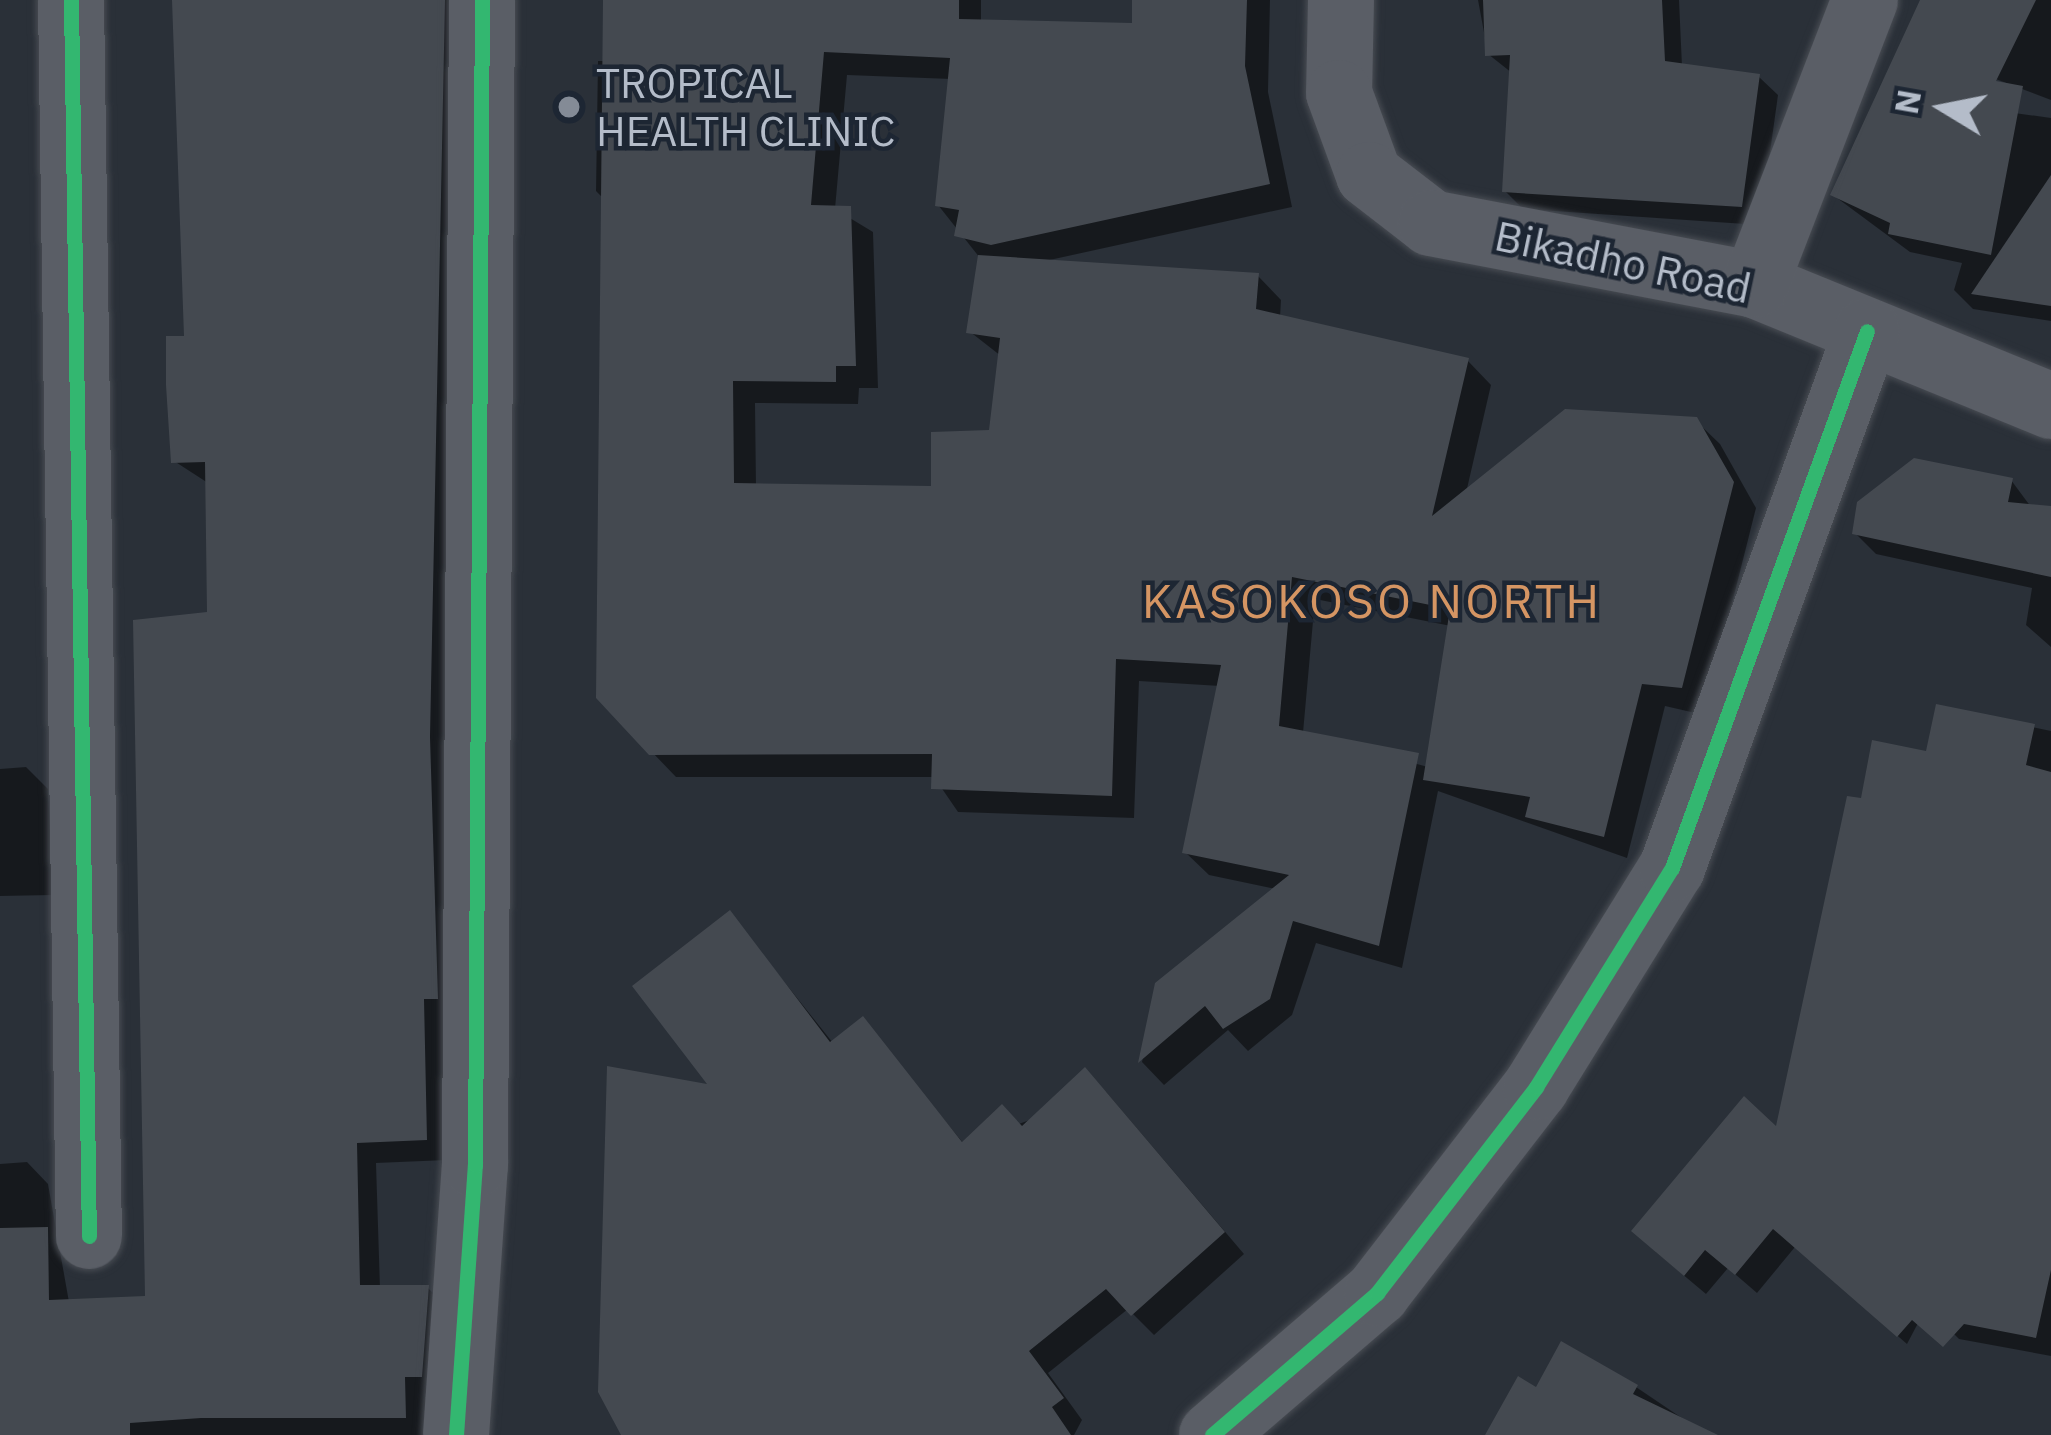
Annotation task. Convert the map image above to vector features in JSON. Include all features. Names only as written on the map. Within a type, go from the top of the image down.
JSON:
[{"type":"street","points":[[71,0],[89,1236]]},
{"type":"street","points":[[456,1435],[475,1165],[482,0]]},
{"type":"street","name":"Bikadho Road","points":[[1341,0],[1339,93],[1369,175],[1431,223],[1755,285],[2051,406]]},
{"type":"street","points":[[1755,285],[1864,0]]},
{"type":"street","points":[[1212,1435],[1377,1293],[1536,1087],[1672,868],[1868,331]]},
{"type":"building","points":[[172,0],[445,0],[430,737],[438,999],[424,999],[427,1140],[357,1143],[360,1285],[429,1285],[422,1377],[405,1377],[406,1418],[201,1418],[130,1423],[130,1435],[0,1435],[0,1228],[48,1227],[49,1300],[145,1296],[133,620],[207,612],[205,462],[171,463],[166,385],[166,336],[184,336]]},
{"type":"building","points":[[603,0],[959,0],[959,19],[1132,23],[1132,0],[1247,0],[1245,66],[1270,184],[991,245],[954,236],[959,210],[935,206],[950,58],[824,52],[811,205],[851,206],[856,366],[836,366],[836,382],[733,381],[734,483],[931,486],[931,432],[989,430],[1000,338],[966,333],[978,255],[1259,273],[1256,309],[1469,358],[1432,516],[1565,409],[1697,417],[1734,482],[1682,688],[1642,684],[1604,837],[1525,817],[1530,797],[1423,780],[1450,609],[1292,577],[1279,726],[1419,753],[1379,946],[1293,921],[1270,999],[1223,1029],[1205,1006],[1138,1063],[1155,983],[1289,875],[1182,853],[1221,665],[1116,659],[1112,796],[931,789],[932,754],[649,755],[596,698]]},
{"type":"building","points":[[1483,0],[1662,0],[1665,61],[1760,74],[1742,207],[1502,192],[1510,55],[1485,56]]},
{"type":"building","points":[[1920,0],[2036,0],[1996,81],[2023,86],[1991,255],[1888,234],[1890,223],[1830,195]]},
{"type":"building","points":[[2051,175],[2051,306],[1971,294]]},
{"type":"building","points":[[1914,458],[2013,478],[2008,502],[2051,506],[2051,577],[1852,534],[1857,502]]},
{"type":"building","points":[[1936,704],[2035,724],[2026,765],[2051,772],[2051,1270],[2036,1338],[1964,1324],[1943,1347],[1912,1320],[1897,1337],[1773,1229],[1735,1275],[1705,1250],[1684,1276],[1631,1231],[1744,1096],[1776,1126],[1847,796],[1861,798],[1872,740],[1926,751]]},
{"type":"building","points":[[730,910],[830,1042],[863,1016],[962,1142],[1002,1104],[1022,1126],[1085,1067],[1225,1232],[1131,1316],[1106,1289],[1029,1351],[1064,1398],[1052,1407],[1071,1435],[621,1435],[598,1392],[607,1066],[707,1084],[632,986]]},
{"type":"building","points":[[1561,1341],[1638,1385],[1633,1394],[1718,1435],[1485,1435],[1518,1376],[1536,1387]]},
{"type":"cycle path","points":[[71,0],[89,1236]]},
{"type":"cycle path","points":[[456,1435],[475,1165],[482,0]]},
{"type":"cycle path","points":[[1212,1435],[1377,1293],[1536,1087],[1672,868],[1867,331]]},
{"type":"place","name":"TROPICAL HEALTH CLINIC","points":[[569,107]]},
{"type":"district","name":"KASOKOSO NORTH","points":[[1372,601]]}]
